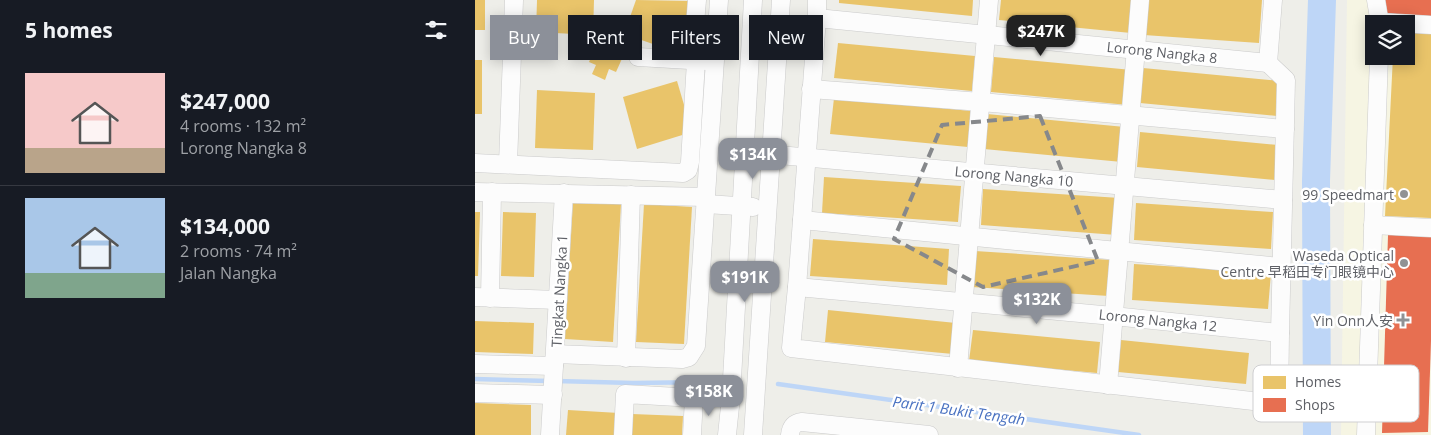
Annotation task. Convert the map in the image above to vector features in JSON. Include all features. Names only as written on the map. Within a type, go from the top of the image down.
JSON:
[{"type":"street","points":[[508,164],[514,0]]},
{"type":"street","points":[[475,163],[683,173],[688,170],[690,162],[697,0]]},
{"type":"street","points":[[475,393],[626,358],[682,359],[689,357],[693,353],[697,339],[719,0]]},
{"type":"street","points":[[727,435],[731,397],[753,0]]},
{"type":"street","points":[[753,435],[781,0]]},
{"type":"street","points":[[817,0],[817,15]]},
{"type":"street","points":[[958,368],[989,0]]},
{"type":"street","points":[[1108,385],[1140,0]]},
{"type":"street","points":[[1273,0],[1268,63],[1286,80],[1279,365]]},
{"type":"street","points":[[1376,0],[1379,15]]},
{"type":"street","name":"Lorong Nangka 8","points":[[823,19],[1268,63]]},
{"type":"street","points":[[1415,24],[1431,25]]},
{"type":"street","points":[[642,57],[715,62]]},
{"type":"street","points":[[813,60],[791,348],[1253,401]]},
{"type":"street","points":[[1368,365],[1379,65]]},
{"type":"street","points":[[811,89],[1285,129]]},
{"type":"street","name":"Lorong Nangka 10","points":[[745,152],[1283,200]]},
{"type":"street","points":[[558,300],[482,298],[484,192],[631,195],[767,208]]},
{"type":"street","name":"Tingkat Nangka 1","points":[[550,435],[564,194]]},
{"type":"street","points":[[626,358],[631,195]]},
{"type":"street","points":[[802,220],[1281,267]]},
{"type":"street","points":[[1373,225],[1431,228]]},
{"type":"street","name":"Lorong Nangka 12","points":[[797,287],[1279,333]]},
{"type":"street","points":[[475,364],[554,375]]},
{"type":"street","points":[[623,435],[625,394],[694,398],[692,435]]},
{"type":"street","points":[[790,435],[795,423],[802,422],[929,435]]},
{"type":"street","points":[[1366,422],[1366,435]]},
{"type":"highlighted area","points":[[1040,116],[1098,261],[983,287],[894,239],[942,125]]},
{"type":"shaded area","points":[[1347,0],[1431,0],[1431,435],[1341,435],[1341,422],[1419,422],[1419,365],[1342,365]]},
{"type":"building: Homes","points":[[475,0],[485,0],[485,30],[475,30]]},
{"type":"building: Homes","points":[[537,0],[594,0],[594,15],[568,15],[568,34],[558,33],[558,15],[537,15]]},
{"type":"building: Homes","points":[[636,0],[693,1],[688,15],[652,15],[652,44],[642,40],[642,15],[631,15]]},
{"type":"building: Homes","points":[[839,0],[973,0],[972,16],[839,3]]},
{"type":"building: Homes","points":[[1001,0],[1135,0],[1131,33],[999,20]]},
{"type":"building: Homes","points":[[1147,0],[1262,0],[1259,43],[1144,35]]},
{"type":"building: Homes","points":[[1415,31],[1431,32],[1431,218],[1385,216],[1393,65],[1415,65]]},
{"type":"building: Homes","points":[[838,43],[975,56],[972,91],[834,78]]},
{"type":"building: Homes","points":[[994,57],[1132,70],[1128,105],[991,92]]},
{"type":"building: Homes","points":[[475,60],[482,60],[482,114],[475,114]]},
{"type":"building: Homes","points":[[590,60],[621,60],[616,72],[609,69],[605,80],[592,74],[596,65],[589,62]]},
{"type":"building: Homes","points":[[1143,68],[1281,81],[1277,116],[1140,103]]},
{"type":"building: Homes","points":[[677,81],[692,132],[637,149],[623,97]]},
{"type":"building: Homes","points":[[537,90],[595,93],[593,150],[535,148]]},
{"type":"building: Homes","points":[[834,98],[971,111],[968,147],[830,134]]},
{"type":"building: Homes","points":[[987,114],[1125,127],[1122,162],[984,149]]},
{"type":"building: Homes","points":[[1140,132],[1278,145],[1275,180],[1137,167]]},
{"type":"building: Homes","points":[[824,177],[961,186],[958,222],[822,213]]},
{"type":"building: Homes","points":[[983,189],[1120,198],[1117,235],[981,225]]},
{"type":"building: Homes","points":[[573,201],[621,204],[613,342],[565,339]]},
{"type":"building: Homes","points":[[1136,203],[1273,212],[1271,249],[1134,240]]},
{"type":"building: Homes","points":[[644,204],[692,207],[684,344],[636,342]]},
{"type":"building: Homes","points":[[475,212],[480,212],[478,276],[475,276]]},
{"type":"building: Homes","points":[[503,212],[536,213],[534,277],[501,276]]},
{"type":"building: Homes","points":[[813,239],[949,249],[947,285],[810,276]]},
{"type":"building: Homes","points":[[975,251],[1111,260],[1109,296],[972,287]]},
{"type":"building: Homes","points":[[1134,264],[1271,273],[1268,309],[1132,300]]},
{"type":"building: Homes","points":[[828,310],[956,323],[953,354],[825,342]]},
{"type":"building: Homes","points":[[475,321],[534,323],[533,354],[475,352]]},
{"type":"building: Homes","points":[[973,330],[1100,342],[1097,373],[969,361]]},
{"type":"building: Homes","points":[[1121,340],[1249,353],[1246,384],[1118,372]]},
{"type":"building: Homes","points":[[475,403],[531,405],[531,435],[475,435]]},
{"type":"building: Homes","points":[[568,410],[619,413],[618,435],[566,435]]},
{"type":"building: Homes","points":[[632,414],[683,416],[682,435],[630,435]]},
{"type":"building: Shops","points":[[1385,0],[1431,0],[1431,18],[1415,17],[1415,15],[1384,15]]},
{"type":"building: Shops","points":[[1388,235],[1431,235],[1431,341],[1428,432],[1382,433],[1382,422],[1419,422],[1419,365],[1384,365]]},
{"type":"waterway","points":[[1317,365],[1316,181],[1322,0]]},
{"type":"waterway","name":"Parit 1 Bukit Tengah","points":[[475,379],[549,381]]},
{"type":"waterway","name":"Parit 1 Bukit Tengah","points":[[556,381],[709,382]]},
{"type":"waterway","name":"Parit 1 Bukit Tengah","points":[[778,384],[1139,435]]},
{"type":"waterway","points":[[1317,422],[1317,435]]},
{"type":"place","name":"99 Speedmart","points":[[1404,194]]},
{"type":"place","name":"Waseda Optical Centre 早稻田专门眼镜中心","points":[[1404,263]]},
{"type":"place","name":"Yin Onn人安","points":[[1403,320]]}]
